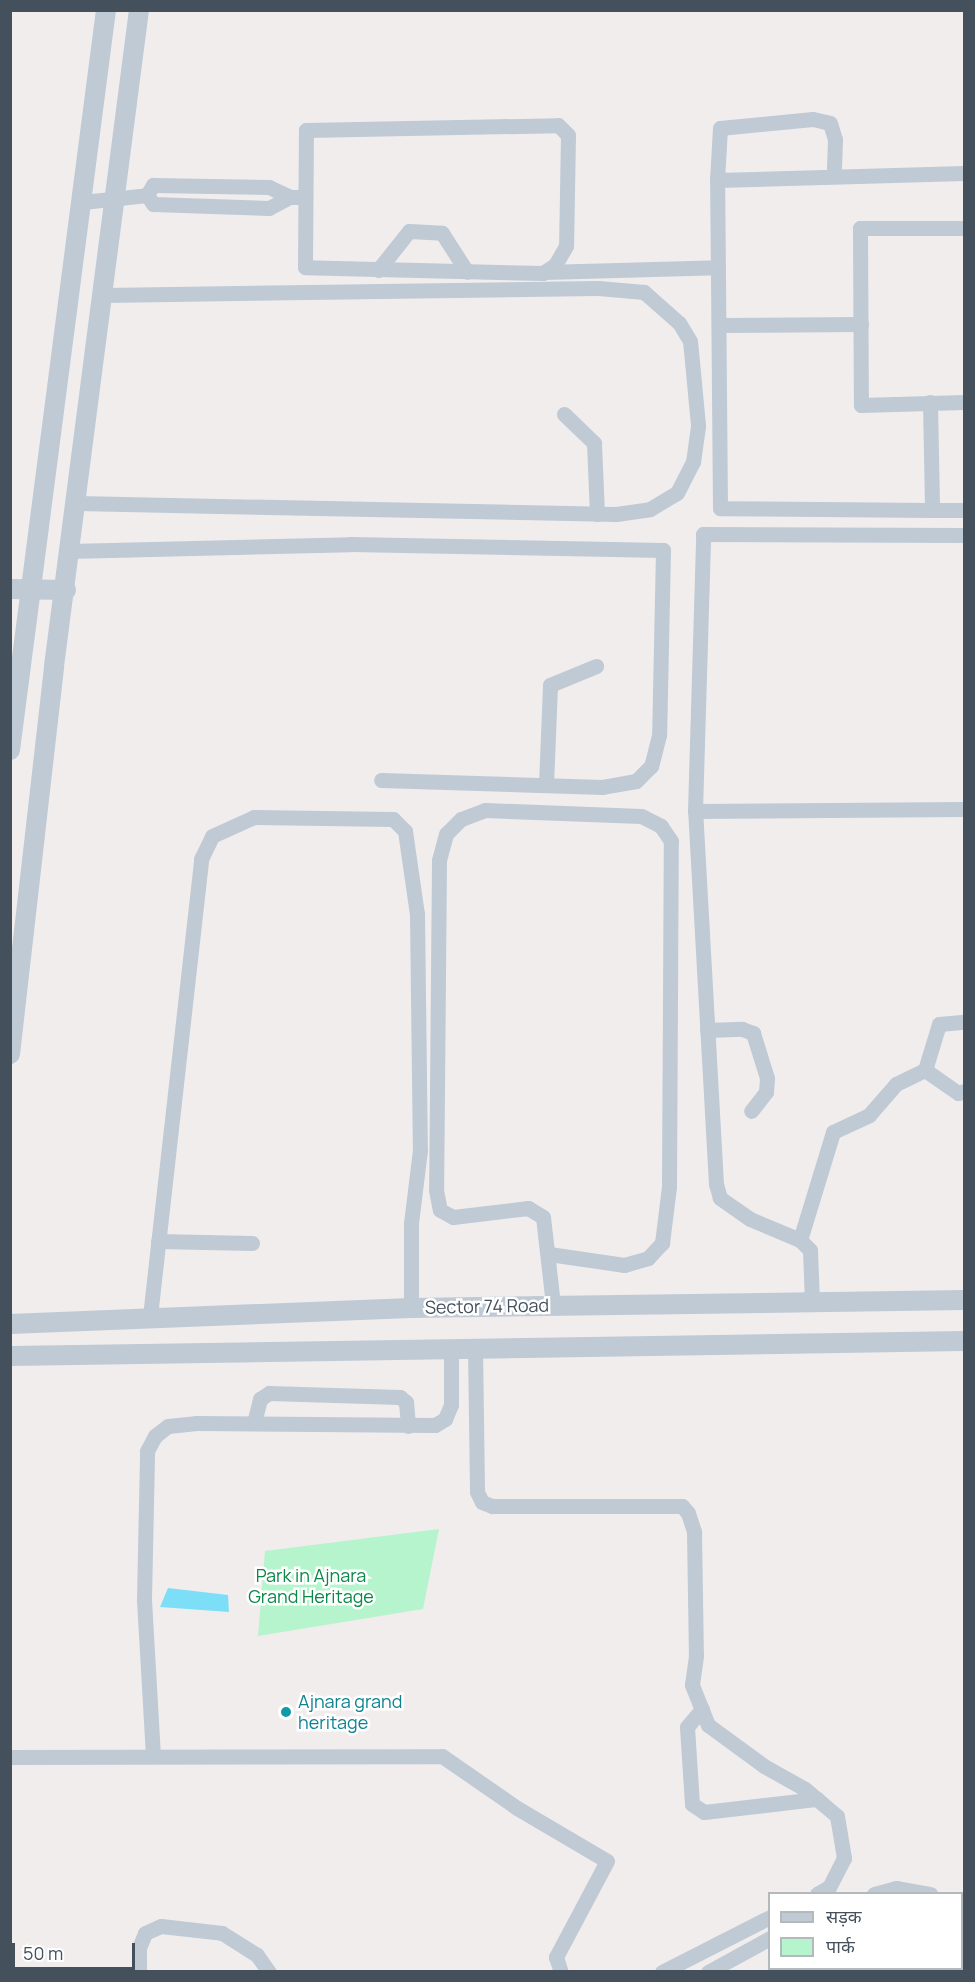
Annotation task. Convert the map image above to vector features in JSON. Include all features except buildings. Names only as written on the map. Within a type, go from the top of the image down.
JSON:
[{"type":"street","points":[[10,750],[83,202],[105,10]]},
{"type":"street","points":[[10,1054],[69,551],[139,10]]},
{"type":"street","points":[[834,175],[835,139],[830,123],[813,119],[720,128],[717,180],[720,508],[964,510]]},
{"type":"street","points":[[543,273],[555,265],[566,246],[568,135],[558,125],[306,130],[297,197],[305,267],[543,273],[718,267]]},
{"type":"street","points":[[717,180],[964,173]]},
{"type":"street","points":[[83,202],[147,195],[153,204],[269,208],[297,197]]},
{"type":"street","points":[[964,228],[860,228],[861,405],[964,402]]},
{"type":"street","points":[[378,270],[409,231],[442,233],[467,272]]},
{"type":"street","points":[[76,503],[597,514],[650,509],[677,493],[693,462],[698,425],[690,341],[679,323],[644,292],[598,288],[103,295]]},
{"type":"street","points":[[719,325],[861,324]]},
{"type":"street","points":[[930,402],[932,510]]},
{"type":"street","points":[[564,414],[594,444],[597,514]]},
{"type":"street","points":[[812,1302],[813,1260],[810,1250],[800,1240],[750,1219],[720,1198],[716,1184],[695,811],[703,534],[964,535]]},
{"type":"street","points":[[69,551],[350,544],[663,550],[659,735],[651,766],[636,781],[603,787],[381,780]]},
{"type":"street","points":[[10,589],[66,590]]},
{"type":"street","points":[[546,785],[550,685],[596,666]]},
{"type":"street","points":[[695,811],[964,809]]},
{"type":"street","points":[[549,1254],[624,1265],[648,1258],[662,1243],[669,1187],[671,841],[661,826],[641,816],[485,810],[461,819],[446,834],[439,861],[436,1190],[440,1210],[453,1217],[528,1208],[543,1217],[553,1305]]},
{"type":"street","points":[[150,1316],[201,859],[212,836],[254,816],[393,819],[405,831],[417,914],[420,1150],[410,1234],[411,1308]]},
{"type":"street","points":[[800,1240],[833,1132],[869,1115],[896,1084],[925,1070],[939,1024],[964,1022]]},
{"type":"street","points":[[707,1030],[742,1029],[753,1033],[767,1078],[766,1092],[751,1111]]},
{"type":"street","points":[[925,1070],[958,1093],[964,1091]]},
{"type":"street","points":[[158,1241],[252,1243]]},
{"type":"street","name":"Sector 74 Road","points":[[10,1324],[150,1316],[411,1308],[964,1300]]},
{"type":"street","points":[[10,1356],[475,1346],[964,1341]]},
{"type":"street","points":[[475,1346],[477,1492],[485,1504],[682,1506],[688,1513],[694,1532],[696,1656],[692,1685],[708,1725],[837,1816],[844,1858],[829,1887],[819,1892]]},
{"type":"street","points":[[153,1756],[144,1599],[147,1451],[155,1436],[168,1426],[254,1423],[435,1425],[445,1419],[451,1405],[451,1347]]},
{"type":"street","points":[[254,1423],[260,1399],[269,1393],[400,1397],[406,1402],[408,1426]]},
{"type":"street","points":[[451,1405],[476,1405]]},
{"type":"street","points":[[702,1709],[687,1727],[692,1804],[704,1812],[816,1799]]},
{"type":"street","points":[[10,1756],[442,1756],[517,1808],[607,1861],[556,1957],[561,1971]]},
{"type":"street","points":[[878,1892],[896,1888],[923,1892]]},
{"type":"street","points":[[662,1971],[768,1918]]},
{"type":"street","points":[[139,1971],[139,1948],[145,1934],[161,1926],[222,1933],[258,1955],[269,1971]]},
{"type":"street","points":[[708,1971],[768,1939]]},
{"type":"green space","name":"Park in Ajnara Grand Heritage","points":[[439,1529],[423,1609],[258,1636],[265,1551]]},
{"type":"water","points":[[168,1588],[228,1595],[229,1612],[160,1607]]},
{"type":"place","name":"Ajnara grand heritage","points":[[286,1712]]}]
